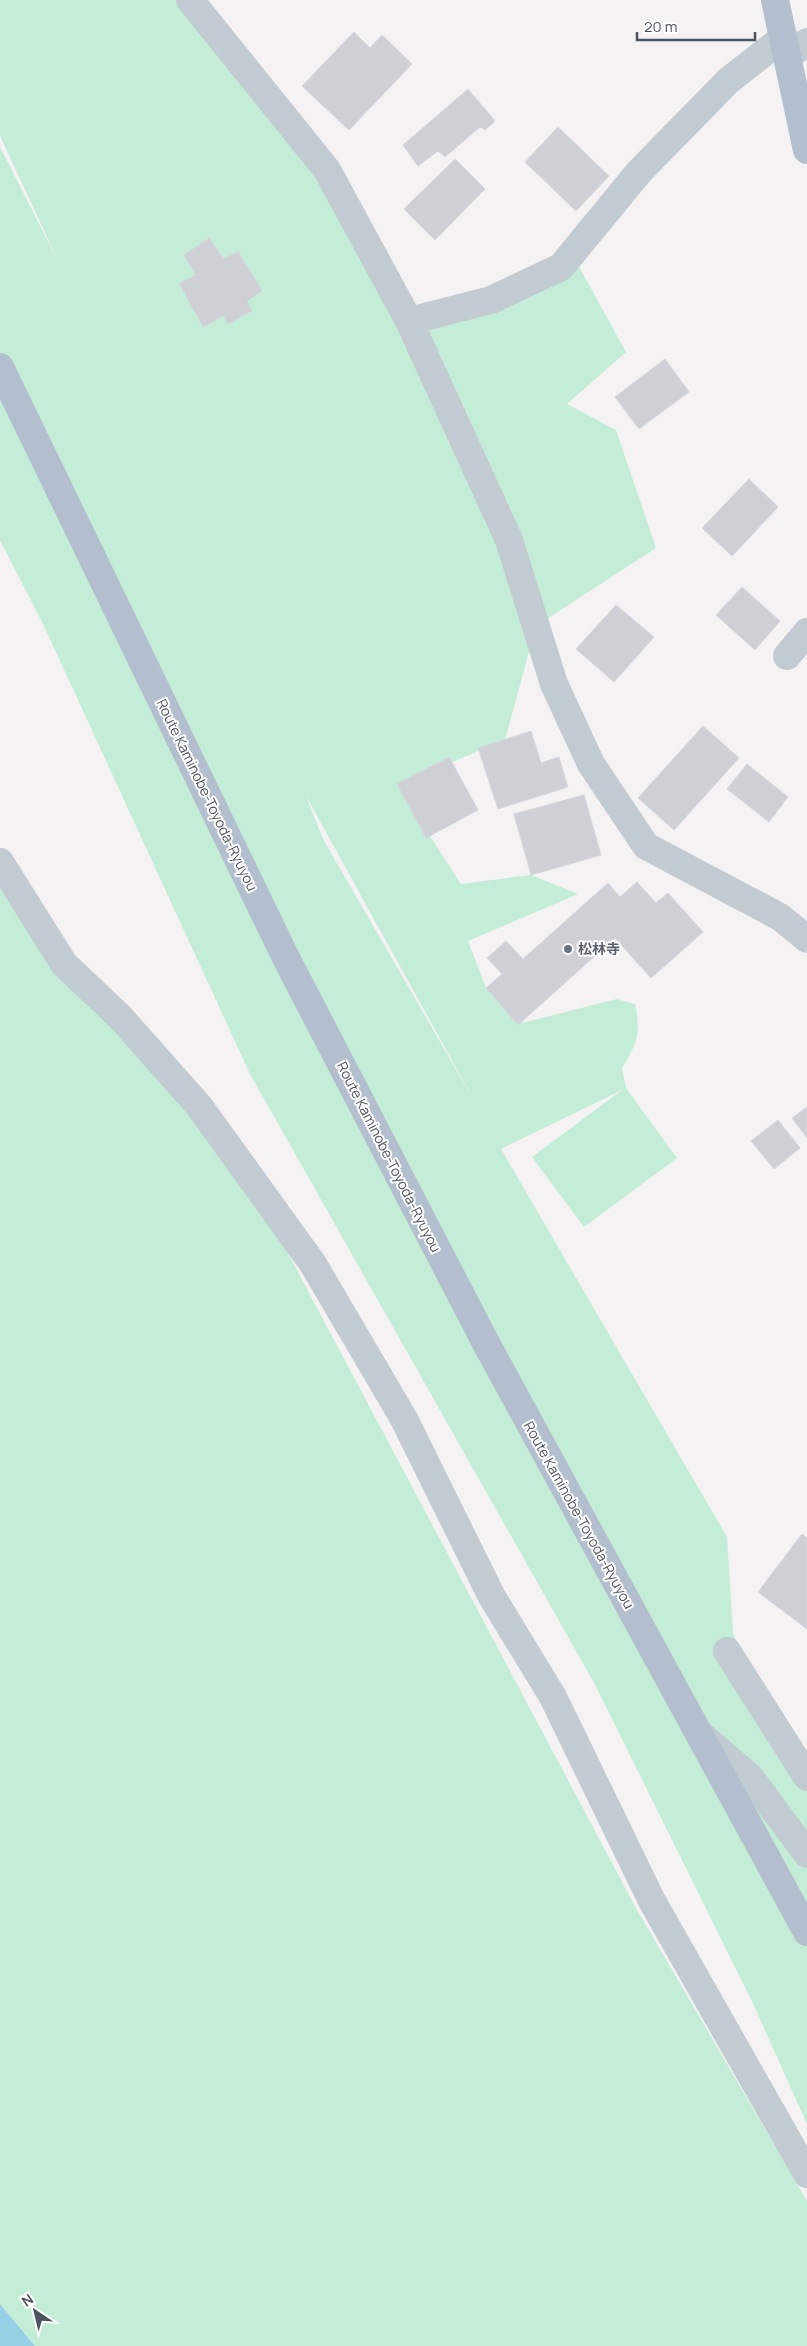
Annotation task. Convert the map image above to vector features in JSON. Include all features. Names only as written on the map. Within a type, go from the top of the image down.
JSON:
[{"type":"main road","points":[[775,0],[793,45],[807,150]]},
{"type":"main road","name":"Route Kaminobe-Toyoda-Ryuyou","points":[[0,367],[286,958],[487,1345],[807,1932]]},
{"type":"street","points":[[190,0],[327,170],[409,321],[509,540],[554,684],[591,764],[646,846],[780,917],[807,939]]},
{"type":"street","points":[[409,321],[491,300],[561,267],[646,165],[728,81],[793,45]]},
{"type":"street","points":[[787,656],[807,632]]},
{"type":"street","points":[[0,862],[64,964],[120,1017],[199,1106],[313,1264],[404,1419],[492,1597],[553,1697],[652,1901],[807,2174]]},
{"type":"street","points":[[727,1651],[807,1777]]},
{"type":"street","points":[[697,1731],[750,1777],[807,1854]]},
{"type":"green space","points":[[0,0],[193,0],[341,197],[454,417],[425,317],[572,254],[626,352],[567,404],[616,430],[656,548],[536,626],[505,740],[397,785],[461,884],[531,875],[578,894],[468,941],[486,988],[518,1024],[617,999],[635,1004],[638,1023],[637,1038],[622,1068],[626,1088],[677,1158],[584,1227],[532,1157],[622,1090],[501,1149],[727,1537],[733,1634],[807,1781],[807,2124],[751,1999],[593,1681],[250,1074],[44,626],[0,540],[0,147],[60,265],[0,136]],"holes":[[[306,796],[476,1104],[323,839]]]},
{"type":"green space","points":[[0,848],[29,908],[240,1163],[637,1910],[807,2201],[807,2346],[35,2346],[0,2304]]},
{"type":"water","points":[[0,2304],[35,2346],[0,2346]]},
{"type":"building","points":[[354,32],[370,48],[382,35],[412,64],[349,130],[302,86]]},
{"type":"building","points":[[468,89],[495,121],[485,130],[480,127],[445,157],[438,151],[418,166],[403,145]]},
{"type":"building","points":[[558,127],[609,176],[576,211],[525,162]]},
{"type":"building","points":[[455,159],[485,189],[435,240],[404,209]]},
{"type":"building","points":[[209,238],[224,259],[238,251],[262,291],[247,301],[252,311],[228,324],[223,316],[203,327],[179,283],[196,275],[184,255]]},
{"type":"building","points":[[665,359],[689,392],[639,429],[615,397]]},
{"type":"building","points":[[749,479],[778,507],[732,556],[702,528]]},
{"type":"building","points":[[742,587],[780,621],[755,650],[716,615]]},
{"type":"building","points":[[616,605],[654,637],[614,682],[576,649]]},
{"type":"building","points":[[703,726],[739,758],[674,830],[638,798]]},
{"type":"building","points":[[531,731],[541,763],[559,757],[568,787],[498,809],[478,748]]},
{"type":"building","points":[[449,757],[478,810],[426,838],[397,784]]},
{"type":"building","points":[[747,764],[788,797],[769,822],[727,789]]},
{"type":"building","points":[[584,795],[601,855],[531,875],[514,814]]},
{"type":"building","name":"松林寺","points":[[637,882],[656,903],[668,893],[703,932],[651,978],[615,938],[518,1025],[486,988],[502,974],[487,958],[506,941],[523,959],[608,883],[620,897]]},
{"type":"building","points":[[807,1107],[807,1138],[792,1118]]},
{"type":"building","points":[[778,1120],[800,1148],[774,1169],[751,1141]]},
{"type":"building","points":[[802,1534],[807,1538],[807,1629],[758,1592]]},
{"type":"place","name":"松林寺","points":[[568,949]]}]
